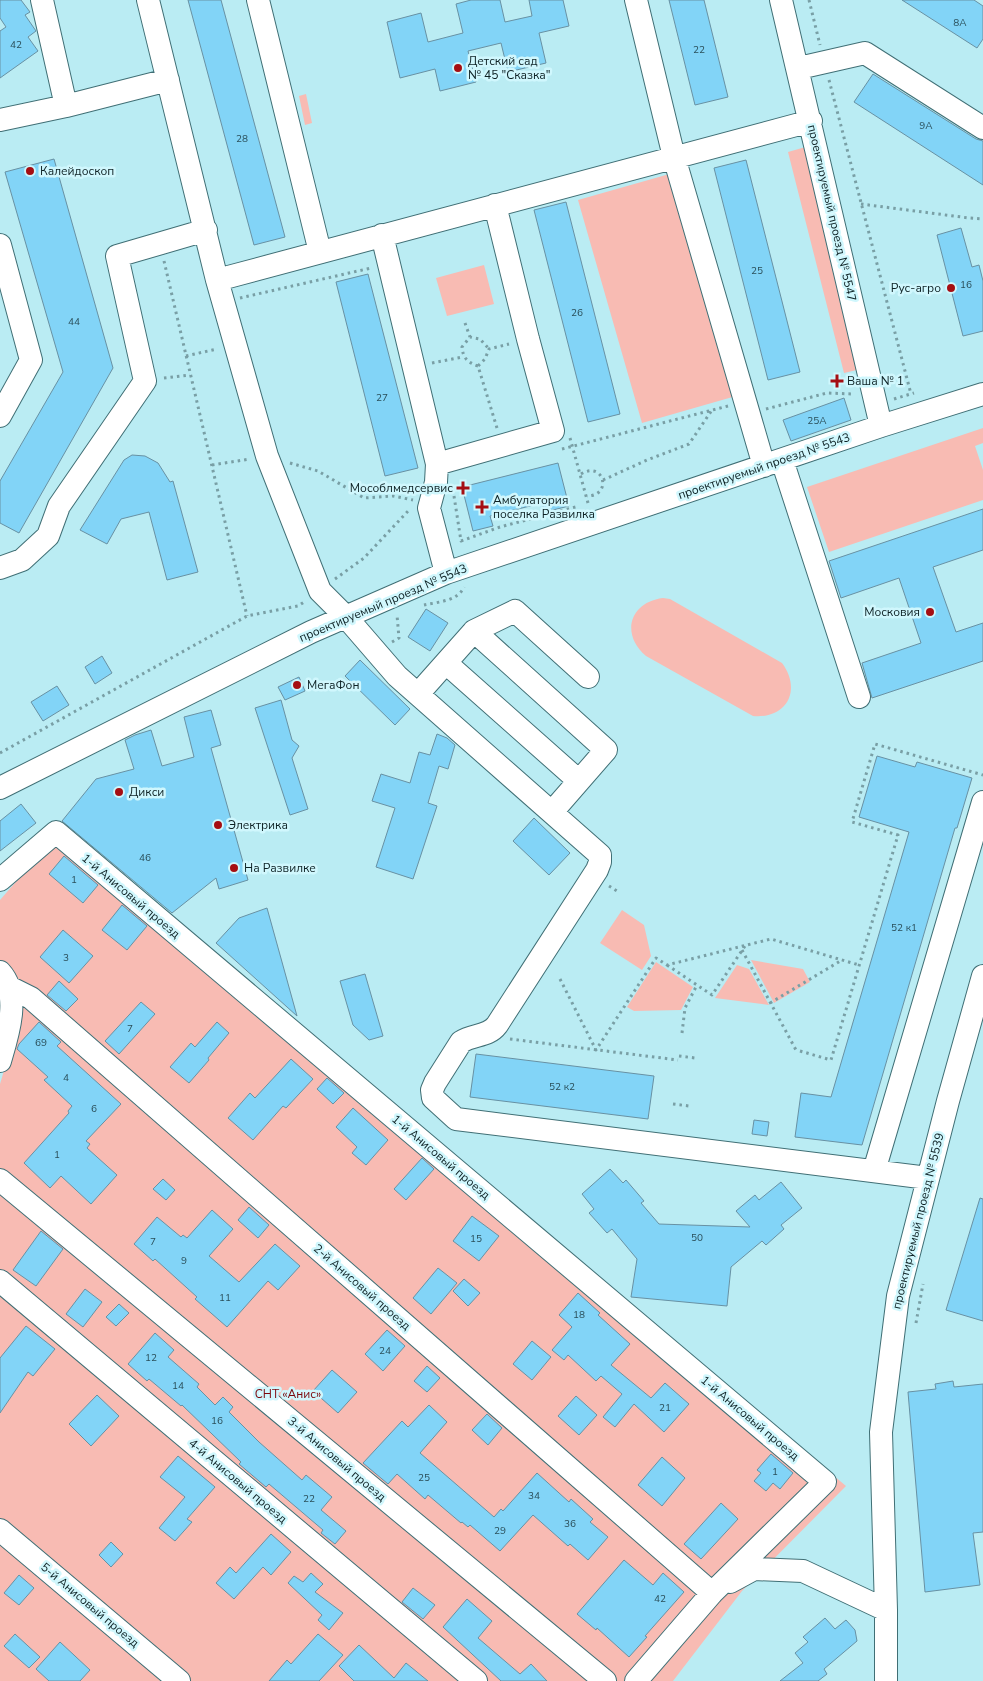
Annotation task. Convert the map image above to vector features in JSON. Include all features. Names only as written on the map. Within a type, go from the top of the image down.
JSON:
[{"type":"street","points":[[42,0],[66,106]]},
{"type":"street","points":[[148,0],[217,280],[266,456],[320,590],[397,676],[600,855],[600,862],[497,1024],[490,1031],[461,1042],[432,1090],[433,1098],[437,1104],[456,1119],[928,1178]]},
{"type":"street","points":[[258,0],[320,252]]},
{"type":"street","points":[[636,0],[674,157],[747,407],[773,463],[859,697]]},
{"type":"street","name":"проектируемый проезд № 5547","points":[[782,0],[881,426]]},
{"type":"street","points":[[799,68],[864,53],[983,128]]},
{"type":"street","points":[[0,120],[66,106],[168,80]]},
{"type":"street","points":[[217,280],[811,121]]},
{"type":"street","points":[[438,464],[553,431],[495,205]]},
{"type":"street","points":[[0,568],[22,560],[48,536],[59,506],[145,380],[117,256],[206,230]]},
{"type":"street","points":[[382,235],[438,464],[436,482],[429,508],[455,577]]},
{"type":"street","points":[[0,245],[31,360],[0,416]]},
{"type":"street","name":"проектируемый проезд № 5543","points":[[0,788],[302,637],[346,617],[773,463],[983,394]]},
{"type":"street","points":[[418,694],[474,631],[515,611],[588,677]]},
{"type":"street","points":[[474,631],[606,750],[552,812]]},
{"type":"street","points":[[446,663],[579,782]]},
{"type":"street","points":[[874,1171],[983,802]]},
{"type":"street","name":"1-й Анисовый проезд","points":[[0,880],[56,832],[825,1482],[712,1593]]},
{"type":"street","name":"проектируемый проезд № 5539","points":[[886,1681],[881,1432],[898,1296],[983,976]]},
{"type":"street","points":[[0,1061],[7,1038],[12,1003],[4,979]]},
{"type":"street","name":"2-й Анисовый проезд","points":[[4,979],[31,998],[712,1593]]},
{"type":"street","name":"3-й Анисовый проезд","points":[[0,1180],[605,1681]]},
{"type":"street","name":"4-й Анисовый проезд","points":[[0,1281],[476,1681]]},
{"type":"street","name":"5-й Анисовый проезд","points":[[0,1530],[179,1681]]},
{"type":"street","points":[[636,1681],[712,1593],[754,1569],[803,1572],[886,1610]]},
{"type":"path","points":[[809,0],[911,394]]},
{"type":"path","points":[[861,204],[983,219]]},
{"type":"path","points":[[161,252],[247,616]]},
{"type":"path","points":[[235,299],[371,268],[374,277]]},
{"type":"path","points":[[465,323],[470,337]]},
{"type":"path","points":[[470,337],[480,339],[489,349]]},
{"type":"path","points":[[470,337],[462,347],[463,357],[469,363],[478,366]]},
{"type":"path","points":[[186,356],[235,344]]},
{"type":"path","points":[[415,367],[463,357]]},
{"type":"path","points":[[145,380],[190,375]]},
{"type":"path","points":[[554,451],[728,406],[764,409],[827,393],[874,394],[894,399],[920,391]]},
{"type":"path","points":[[603,480],[647,460],[690,444],[712,410]]},
{"type":"path","points":[[0,753],[247,616],[298,606],[364,558],[418,501],[393,496],[364,498],[318,472],[266,456],[212,465]]},
{"type":"path","points":[[581,474],[587,470],[594,470],[600,474],[603,480],[603,486],[599,492],[593,496],[587,496]]},
{"type":"path","points":[[452,487],[461,541]]},
{"type":"path","points":[[422,606],[456,597],[464,588],[455,577]]},
{"type":"path","points":[[376,652],[399,638],[397,612]]},
{"type":"path","points":[[742,950],[798,1051],[831,1060],[898,836],[852,822],[875,744],[983,776]]},
{"type":"path","points":[[667,965],[770,939],[859,965]]},
{"type":"path","points":[[596,1050],[656,958],[712,995],[745,946]]},
{"type":"path","points":[[770,1003],[842,960]]},
{"type":"path","points":[[560,979],[596,1050]]},
{"type":"path","points":[[682,1033],[685,1008],[697,985]]},
{"type":"path","points":[[490,1031],[500,1038],[596,1050],[695,1058]]},
{"type":"path","points":[[673,1104],[688,1106]]},
{"type":"path","points":[[916,1325],[925,1276]]},
{"type":"green space","points":[[306,94],[312,123],[305,125],[299,96]]},
{"type":"green space","points":[[809,146],[865,368],[844,373],[788,152]]},
{"type":"green space","points":[[673,173],[736,396],[642,423],[578,200]]},
{"type":"green space","points":[[484,265],[494,304],[447,316],[436,278]]},
{"type":"green space","points":[[983,428],[983,443],[975,446],[983,470],[983,500],[829,552],[807,487]]},
{"type":"green space","points":[[663,598],[670,599],[782,663],[788,673],[791,692],[788,701],[782,708],[775,713],[765,716],[753,716],[646,656],[633,638],[632,620],[636,612],[643,606]]},
{"type":"green space","name":"СНТ «Анис»","points":[[61,830],[846,1486],[742,1591],[673,1681],[0,1681],[0,1084],[23,1006],[0,963],[0,900]]},
{"type":"green space","points":[[622,910],[644,925],[651,956],[642,970],[600,943]]},
{"type":"green space","points":[[751,960],[803,969],[810,982],[774,1003]]},
{"type":"green space","points":[[656,962],[693,987],[681,1010],[634,1011],[627,1007]]},
{"type":"green space","points":[[737,965],[749,969],[769,1005],[715,998]]},
{"type":"building","points":[[0,0],[21,0],[30,12],[25,15],[36,31],[28,37],[38,51],[0,78],[0,31],[6,27],[0,18]]},
{"type":"building","points":[[188,0],[221,0],[285,237],[254,245]]},
{"type":"building","points":[[471,0],[500,0],[505,22],[532,16],[529,0],[563,0],[569,26],[539,33],[546,63],[508,72],[501,43],[468,51],[476,82],[440,91],[435,69],[400,78],[387,22],[421,13],[428,42],[463,33],[456,4]]},
{"type":"building","points":[[669,0],[704,0],[728,97],[695,105]]},
{"type":"building","points":[[902,0],[974,0],[983,6],[983,39],[977,48]]},
{"type":"building","points":[[873,74],[976,139],[983,141],[983,185],[854,102]]},
{"type":"building","points":[[54,159],[113,368],[19,533],[0,523],[0,481],[63,372],[5,172]]},
{"type":"building","points":[[746,160],[800,372],[768,380],[714,168]]},
{"type":"building","points":[[566,202],[620,414],[588,422],[534,210]]},
{"type":"building","points":[[961,228],[972,267],[979,265],[983,281],[983,331],[963,336],[937,235]]},
{"type":"building","points":[[368,274],[418,468],[385,476],[336,282]]},
{"type":"building","points":[[844,398],[851,420],[791,441],[783,420]]},
{"type":"building","points":[[132,455],[145,456],[158,463],[170,482],[173,481],[198,572],[167,580],[149,512],[121,519],[107,544],[80,530],[124,460]]},
{"type":"building","points":[[558,463],[569,506],[545,512],[542,503],[490,516],[493,526],[473,531],[462,487]]},
{"type":"building","name":"Московия","points":[[983,509],[983,550],[933,567],[956,632],[983,623],[983,661],[872,698],[862,663],[921,643],[899,578],[841,598],[829,561]]},
{"type":"building","points":[[426,609],[448,623],[430,651],[408,637]]},
{"type":"building","points":[[102,656],[112,673],[95,684],[85,667]]},
{"type":"building","points":[[360,660],[410,709],[395,725],[345,676]]},
{"type":"building","points":[[299,677],[305,691],[285,700],[278,687]]},
{"type":"building","points":[[57,686],[69,705],[43,721],[31,702]]},
{"type":"building","points":[[281,700],[292,740],[299,746],[292,758],[308,809],[290,815],[255,708]]},
{"type":"building","points":[[211,710],[221,745],[211,748],[248,880],[219,889],[216,878],[172,913],[62,821],[96,779],[134,769],[125,740],[135,735],[151,730],[162,766],[194,757],[184,717]]},
{"type":"building","points":[[437,734],[447,738],[455,745],[448,769],[439,766],[428,803],[437,806],[413,879],[376,867],[395,808],[372,801],[381,774],[410,783],[419,752],[430,755]]},
{"type":"building","points":[[877,756],[915,767],[917,762],[972,778],[957,828],[955,828],[862,1145],[795,1137],[801,1093],[831,1097],[909,832],[859,817]]},
{"type":"building","points":[[21,804],[36,823],[0,851],[0,821]]},
{"type":"building","points":[[534,818],[570,853],[549,875],[513,841]]},
{"type":"building","points":[[64,856],[98,885],[83,903],[49,874]]},
{"type":"building","points":[[122,905],[147,926],[127,950],[102,930]]},
{"type":"building","points":[[267,908],[297,1016],[216,943],[239,918]]},
{"type":"building","points":[[63,930],[93,956],[69,983],[40,957]]},
{"type":"building","points":[[365,974],[383,1036],[369,1040],[353,1025],[340,981]]},
{"type":"building","points":[[59,981],[78,999],[66,1011],[47,995]]},
{"type":"building","points":[[141,1002],[155,1014],[119,1054],[105,1041]]},
{"type":"building","points":[[39,1022],[61,1042],[57,1046],[121,1104],[86,1141],[90,1144],[87,1148],[117,1175],[91,1204],[61,1176],[50,1188],[24,1163],[69,1113],[68,1111],[72,1106],[44,1080],[48,1077],[17,1049],[19,1044]]},
{"type":"building","points":[[217,1022],[229,1033],[189,1083],[170,1067],[191,1043],[195,1047]]},
{"type":"building","points":[[476,1054],[654,1076],[648,1119],[470,1097]]},
{"type":"building","points":[[291,1059],[313,1079],[286,1108],[283,1106],[253,1140],[228,1118],[250,1093],[255,1098]]},
{"type":"building","points":[[327,1078],[344,1093],[333,1104],[317,1089]]},
{"type":"building","points":[[353,1108],[388,1140],[366,1165],[352,1153],[357,1147],[336,1127]]},
{"type":"building","points":[[754,1120],[769,1122],[767,1136],[752,1134]]},
{"type":"building","points":[[422,1158],[434,1169],[406,1200],[394,1189]]},
{"type":"building","points":[[610,1169],[623,1183],[626,1180],[644,1201],[641,1203],[659,1224],[750,1227],[736,1211],[755,1195],[759,1200],[781,1182],[802,1208],[781,1225],[784,1229],[766,1245],[762,1241],[731,1267],[727,1306],[631,1297],[637,1259],[612,1229],[607,1233],[589,1213],[594,1209],[582,1194]]},
{"type":"building","points":[[163,1179],[175,1190],[166,1200],[153,1189]]},
{"type":"building","points":[[980,1198],[983,1199],[983,1321],[946,1310]]},
{"type":"building","points":[[249,1207],[269,1225],[258,1238],[238,1220]]},
{"type":"building","points":[[212,1210],[233,1229],[209,1256],[239,1282],[275,1244],[300,1266],[278,1290],[268,1281],[227,1327],[195,1299],[197,1297],[155,1259],[153,1261],[134,1244],[157,1217],[181,1237],[183,1235],[187,1238]]},
{"type":"building","points":[[472,1216],[499,1236],[479,1261],[453,1241]]},
{"type":"building","points":[[41,1231],[63,1249],[36,1286],[13,1270]]},
{"type":"building","points":[[438,1268],[457,1283],[431,1314],[413,1298]]},
{"type":"building","points":[[464,1279],[480,1293],[468,1306],[453,1291]]},
{"type":"building","points":[[85,1289],[102,1302],[83,1327],[66,1314]]},
{"type":"building","points":[[578,1293],[600,1313],[598,1315],[630,1344],[611,1365],[651,1398],[665,1383],[689,1404],[664,1432],[634,1404],[615,1427],[603,1417],[622,1394],[601,1376],[596,1381],[568,1355],[564,1360],[552,1350],[572,1327],[559,1315]]},
{"type":"building","points":[[119,1304],[129,1313],[116,1326],[106,1317]]},
{"type":"building","points":[[26,1326],[55,1349],[33,1376],[28,1372],[0,1413],[0,1358]]},
{"type":"building","points":[[387,1330],[405,1346],[383,1371],[365,1354]]},
{"type":"building","points":[[155,1333],[174,1350],[168,1357],[199,1384],[197,1387],[215,1405],[223,1397],[233,1407],[229,1412],[259,1442],[302,1480],[306,1475],[332,1497],[321,1510],[346,1531],[335,1544],[321,1533],[323,1530],[269,1484],[266,1487],[239,1464],[241,1462],[182,1405],[149,1379],[147,1381],[128,1364]]},
{"type":"building","points":[[532,1341],[551,1357],[532,1380],[513,1364]]},
{"type":"building","points":[[427,1366],[440,1378],[427,1392],[414,1381]]},
{"type":"building","points":[[332,1370],[357,1392],[338,1413],[313,1391]]},
{"type":"building","points":[[953,1381],[954,1387],[983,1384],[983,1532],[973,1533],[980,1585],[925,1592],[908,1392],[936,1389],[935,1384]]},
{"type":"building","points":[[97,1395],[119,1416],[91,1446],[69,1424]]},
{"type":"building","points":[[576,1396],[597,1415],[579,1435],[558,1416]]},
{"type":"building","points":[[429,1405],[447,1422],[420,1453],[494,1517],[501,1509],[503,1511],[537,1473],[569,1502],[571,1499],[593,1519],[590,1522],[608,1537],[588,1560],[570,1544],[568,1546],[533,1515],[500,1551],[470,1525],[468,1527],[461,1523],[428,1495],[425,1499],[397,1474],[388,1484],[363,1463],[402,1421],[408,1427]]},
{"type":"building","points":[[487,1414],[502,1428],[488,1445],[472,1430]]},
{"type":"building","points":[[771,1454],[793,1473],[780,1489],[773,1483],[766,1491],[754,1481],[761,1473],[757,1470]]},
{"type":"building","points":[[178,1456],[215,1487],[187,1519],[192,1522],[175,1541],[159,1528],[185,1497],[160,1477]]},
{"type":"building","points":[[662,1457],[685,1478],[662,1506],[638,1485]]},
{"type":"building","points":[[721,1503],[738,1519],[701,1559],[684,1544]]},
{"type":"building","points":[[271,1534],[291,1552],[271,1575],[263,1567],[234,1599],[216,1583],[230,1567],[236,1573]]},
{"type":"building","points":[[111,1542],[123,1554],[111,1567],[99,1555]]},
{"type":"building","points":[[624,1560],[653,1585],[663,1573],[684,1592],[629,1657],[597,1628],[596,1630],[577,1614]]},
{"type":"building","points":[[311,1573],[323,1584],[315,1592],[343,1613],[329,1630],[318,1620],[322,1615],[288,1583],[294,1576],[303,1582]]},
{"type":"building","points":[[19,1575],[34,1588],[19,1605],[4,1593]]},
{"type":"building","points":[[413,1588],[435,1605],[423,1619],[402,1602]]},
{"type":"building","points":[[467,1599],[492,1621],[478,1638],[520,1674],[531,1664],[547,1681],[501,1681],[443,1627]]},
{"type":"building","points":[[825,1618],[835,1629],[846,1620],[855,1630],[857,1641],[824,1669],[827,1674],[818,1681],[780,1681],[803,1663],[795,1653],[808,1642],[803,1637]]},
{"type":"building","points":[[15,1634],[40,1657],[29,1668],[4,1646]]},
{"type":"building","points":[[318,1634],[343,1655],[319,1681],[269,1681],[287,1660],[291,1664]]},
{"type":"building","points":[[60,1642],[90,1670],[80,1681],[49,1681],[36,1669]]},
{"type":"building","points":[[359,1645],[394,1678],[406,1663],[428,1681],[354,1681],[339,1666]]},
{"type":"place","name":"Детский сад № 45 \"Сказка\"","points":[[458,68]]},
{"type":"place","name":"Калейдоскоп","points":[[30,171]]},
{"type":"place","name":"Рус-агро","points":[[951,288]]},
{"type":"place","name":"Ваша № 1","points":[[837,381]]},
{"type":"place","name":"Мособлмедсервис","points":[[463,488]]},
{"type":"place","name":"Амбулатория поселка Развилка","points":[[482,507]]},
{"type":"place","name":"Московия","points":[[930,612]]},
{"type":"place","name":"МегаФон","points":[[297,685]]},
{"type":"place","name":"Дикси","points":[[119,792]]},
{"type":"place","name":"Электрика","points":[[218,825]]},
{"type":"place","name":"На Развилке","points":[[234,868]]}]
